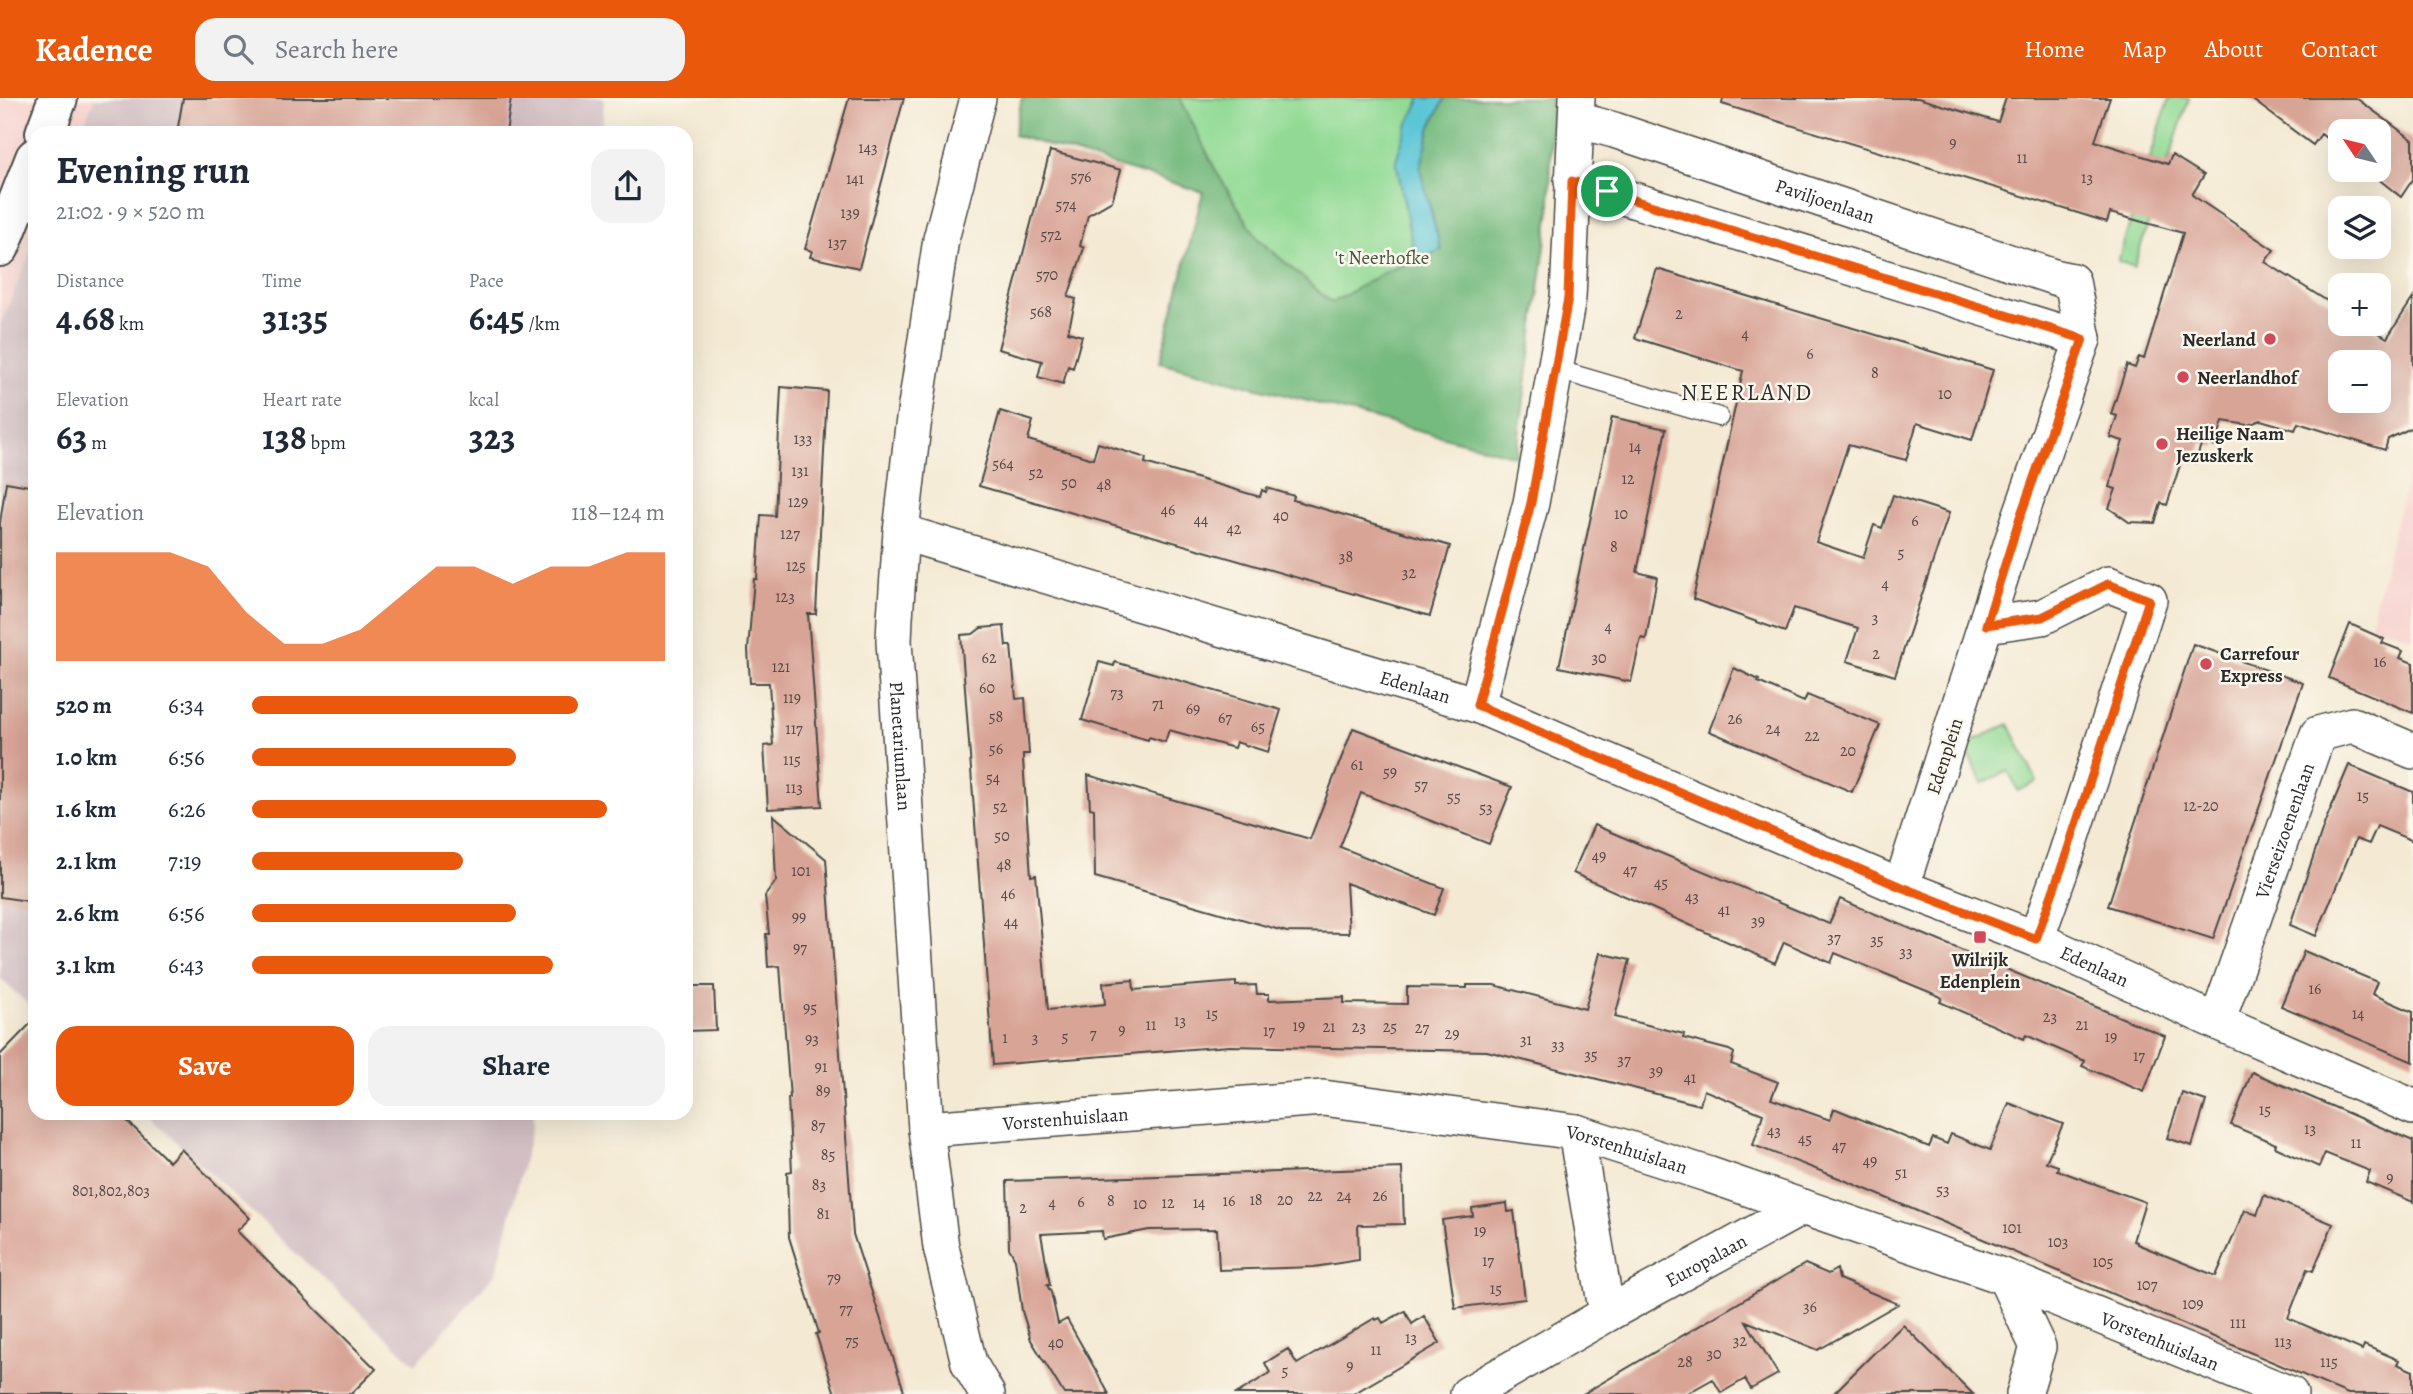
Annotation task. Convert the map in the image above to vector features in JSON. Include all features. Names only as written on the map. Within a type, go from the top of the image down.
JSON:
[{"type":"street","points":[[48,126],[58,98]]},
{"type":"street","name":"Planetariumlaan","points":[[978,98],[941,239],[913,426],[901,532],[894,641],[926,1129],[941,1247],[969,1363],[987,1394]]},
{"type":"street","points":[[1477,705],[1531,503],[1568,298],[1577,109]]},
{"type":"street","name":"Paviljoenlaan","points":[[1577,109],[1614,130],[2072,281],[2083,339]]},
{"type":"street","points":[[0,247],[28,176]]},
{"type":"street","points":[[1572,181],[2083,339]]},
{"type":"street","name":"Edenplein","points":[[1901,887],[2019,520],[2083,339]]},
{"type":"street","name":"Edenlaan","points":[[901,532],[1477,705],[1901,887],[2036,939],[2217,1022],[2413,1107]]},
{"type":"street","points":[[1986,625],[2042,617],[2108,584],[2149,600],[2036,939]]},
{"type":"street","name":"Vierseizoenenlaan","points":[[2217,1022],[2318,734],[2352,725],[2413,751]]},
{"type":"street","name":"Vorstenhuislaan","points":[[926,1129],[1323,1098],[1576,1132],[1803,1206],[2005,1278],[2290,1394]]},
{"type":"street","points":[[1576,1132],[1607,1314]]},
{"type":"street","name":"Europalaan","points":[[1468,1394],[1803,1206]]},
{"type":"street","points":[[2005,1278],[2038,1347],[2024,1394]]},
{"type":"lane","points":[[1555,369],[1719,417]]},
{"type":"shaded area","points":[[0,98],[95,98],[83,126],[28,126],[28,258],[0,325]]},
{"type":"shaded area","points":[[95,98],[604,98],[602,126],[83,126]]},
{"type":"shaded area","points":[[28,258],[28,1004],[0,978],[0,325]]},
{"type":"shaded area","points":[[2413,456],[2413,638],[2370,624]]},
{"type":"shaded area","points":[[153,1120],[533,1120],[496,1273],[415,1364]]},
{"type":"green space","name":"'t Neerhofke","points":[[1022,98],[1551,98],[1550,209],[1516,456],[1160,362],[1203,192],[1014,135]]},
{"type":"green space","name":"'t Neerhofke","points":[[1022,98],[1180,98],[1217,173],[1258,239],[1332,303],[1385,272],[1441,250],[1420,169],[1431,126],[1445,98],[1551,98],[1550,209],[1516,456],[1160,362],[1203,192],[1014,135]]},
{"type":"green space","points":[[2169,98],[2189,98],[2134,267],[2118,261]]},
{"type":"green space","points":[[2009,724],[2037,782],[2018,791],[2008,771],[1982,783],[1964,745]]},
{"type":"water","points":[[1421,98],[1445,98],[1431,126],[1420,169],[1441,250],[1415,260],[1396,160],[1407,126]]},
{"type":"building","points":[[183,98],[511,98],[507,126],[178,126]]},
{"type":"building","points":[[849,98],[904,98],[859,268],[810,257],[812,251],[805,249]]},
{"type":"building","points":[[1723,98],[1918,98],[1998,122],[2006,98],[2110,98],[2095,141],[2168,164],[2172,155],[2204,175],[2192,195],[2274,250],[2265,262],[2328,301],[2328,336],[2387,338],[2391,336],[2413,298],[2413,427],[2388,439],[2385,450],[2298,423],[2295,430],[2261,420],[2248,425],[2223,421],[2215,447],[2202,442],[2195,463],[2182,459],[2167,505],[2161,503],[2155,523],[2129,522],[2109,508],[2116,489],[2109,487],[2123,441],[2110,437],[2117,416],[2111,414],[2127,365],[2135,368],[2139,357],[2144,359],[2183,233],[2110,213],[2107,222],[1722,104]]},
{"type":"building","points":[[2250,98],[2356,98],[2384,119],[2328,119],[2328,140],[2321,134],[2313,145]]},
{"type":"building","points":[[2391,124],[2413,140],[2413,179],[2401,197],[2382,182],[2391,182]]},
{"type":"building","points":[[1050,151],[1121,170],[1112,201],[1088,215],[1080,246],[1084,248],[1068,297],[1076,299],[1068,332],[1082,336],[1073,368],[1068,366],[1063,384],[1038,377],[1042,361],[998,349]]},
{"type":"building","points":[[1657,269],[1993,370],[1972,440],[1917,423],[1906,460],[1848,445],[1816,542],[1863,558],[1874,525],[1882,528],[1893,495],[1949,513],[1895,676],[1847,661],[1858,628],[1794,608],[1785,632],[1693,599],[1743,371],[1635,338]]},
{"type":"building","points":[[781,387],[827,391],[816,614],[808,614],[822,806],[768,809],[764,746],[773,745],[769,683],[750,683],[748,650],[754,579],[757,579],[761,515],[775,516]]},
{"type":"building","points":[[1000,411],[1033,421],[1028,440],[1093,459],[1098,443],[1146,458],[1145,463],[1260,497],[1262,490],[1266,492],[1267,488],[1294,496],[1293,500],[1450,546],[1430,616],[979,486]]},
{"type":"building","points":[[1612,417],[1666,429],[1637,572],[1657,577],[1646,639],[1641,638],[1631,682],[1559,667]]},
{"type":"building","points":[[6,482],[28,486],[28,901],[0,897],[0,523]]},
{"type":"building","points":[[2350,624],[2384,639],[2382,643],[2403,651],[2400,658],[2413,663],[2413,713],[2329,678]]},
{"type":"building","points":[[1004,626],[1006,646],[1011,646],[1016,699],[1025,698],[1029,754],[1023,754],[1023,760],[1031,876],[1036,875],[1048,1010],[1105,1004],[1103,983],[1133,980],[1134,990],[1236,982],[1236,986],[1256,985],[1257,994],[1269,994],[1269,1000],[1344,997],[1344,1003],[1407,1004],[1407,987],[1467,988],[1467,985],[1494,985],[1585,1009],[1600,953],[1630,960],[1615,1017],[1684,1034],[1683,1038],[1729,1050],[1734,1053],[1731,1064],[1778,1082],[1771,1099],[1830,1120],[1836,1109],[1929,1147],[1933,1138],[1947,1144],[1951,1134],[1990,1150],[2009,1103],[2063,1124],[2046,1162],[2058,1166],[2057,1170],[2145,1202],[2133,1241],[2216,1276],[2245,1210],[2257,1215],[2264,1195],[2333,1224],[2313,1271],[2307,1269],[2288,1318],[2362,1350],[2364,1345],[2399,1360],[2397,1364],[2413,1371],[2413,1394],[2348,1394],[1844,1180],[1753,1145],[1763,1114],[1704,1090],[1700,1105],[1487,1051],[1229,1046],[993,1065],[961,635],[973,634],[981,628]]},
{"type":"building","points":[[2193,644],[2303,683],[2213,939],[2108,906]]},
{"type":"building","points":[[1099,662],[1114,666],[1115,662],[1281,710],[1268,752],[1236,742],[1234,748],[1169,730],[1165,742],[1149,737],[1148,740],[1082,720]]},
{"type":"building","points":[[1734,668],[1759,680],[1758,682],[1804,702],[1807,695],[1880,725],[1852,792],[1709,731]]},
{"type":"building","points":[[1353,728],[1512,787],[1489,844],[1361,793],[1340,847],[1444,888],[1434,915],[1346,883],[1349,933],[1287,932],[1095,877],[1094,809],[1090,808],[1088,775],[1310,839]]},
{"type":"building","points":[[2349,765],[2413,792],[2413,841],[2377,826],[2369,844],[2356,839],[2316,936],[2290,925],[2325,822]]},
{"type":"building","points":[[773,815],[826,859],[853,1234],[905,1394],[835,1394],[789,1237],[787,1172],[792,1171],[790,1098],[780,966],[768,967],[766,934],[769,934],[765,896],[776,881]]},
{"type":"building","points":[[1594,825],[1829,924],[1840,899],[2165,1036],[2144,1092],[2082,1066],[2085,1061],[2026,1035],[2024,1039],[1940,1002],[1942,998],[1939,996],[1835,953],[1831,963],[1784,942],[1775,963],[1573,873]]},
{"type":"building","points":[[2304,951],[2377,982],[2372,994],[2413,1012],[2413,1062],[2281,1006]]},
{"type":"building","points":[[693,986],[714,986],[716,1030],[693,1031]]},
{"type":"building","points":[[28,1026],[28,1120],[126,1120],[169,1162],[181,1149],[250,1218],[237,1231],[376,1369],[351,1394],[0,1394],[0,1055]]},
{"type":"building","points":[[2252,1072],[2413,1141],[2413,1202],[2366,1182],[2370,1171],[2325,1153],[2319,1167],[2275,1147],[2276,1144],[2231,1125]]},
{"type":"building","points":[[2182,1093],[2206,1101],[2192,1146],[2167,1138]]},
{"type":"building","points":[[1402,1168],[1404,1224],[1358,1225],[1359,1260],[1314,1267],[1219,1270],[1217,1229],[1149,1230],[1103,1239],[1102,1231],[1041,1234],[1050,1285],[1047,1285],[1058,1324],[1067,1319],[1109,1394],[1064,1394],[1031,1340],[1022,1311],[1015,1259],[1009,1248],[1007,1181]]},
{"type":"building","points":[[1507,1203],[1508,1212],[1514,1211],[1525,1299],[1455,1308],[1442,1220],[1473,1216],[1472,1208]]},
{"type":"building","points":[[1805,1264],[1828,1274],[1837,1269],[1839,1279],[1898,1304],[1818,1350],[1746,1321],[1778,1374],[1751,1389],[1745,1379],[1721,1393],[1713,1379],[1686,1394],[1583,1394]]},
{"type":"building","points":[[1405,1311],[1412,1324],[1424,1316],[1440,1343],[1353,1394],[1236,1394],[1270,1373],[1265,1363],[1288,1349],[1297,1364],[1375,1318],[1380,1318],[1383,1323]]},
{"type":"building","points":[[1903,1325],[1973,1394],[1833,1394],[1873,1354]]},
{"type":"place","name":"Neerland","points":[[2270,339]]},
{"type":"place","name":"Neerlandhof","points":[[2183,377]]},
{"type":"place","name":"Heilige Naam Jezuskerk","points":[[2162,444]]},
{"type":"place","name":"Carrefour Express","points":[[2206,664]]},
{"type":"place","name":"Wilrijk Edenplein","points":[[1980,937]]},
{"type":"district","name":"NEERLAND","points":[[1747,392]]},
{"type":"route","points":[[1572,181],[1607,191],[2083,339],[2019,520],[1986,625],[2042,617],[2108,584],[2149,600],[2036,939],[1901,887],[1477,705],[1531,503],[1568,298],[1572,181]]}]
